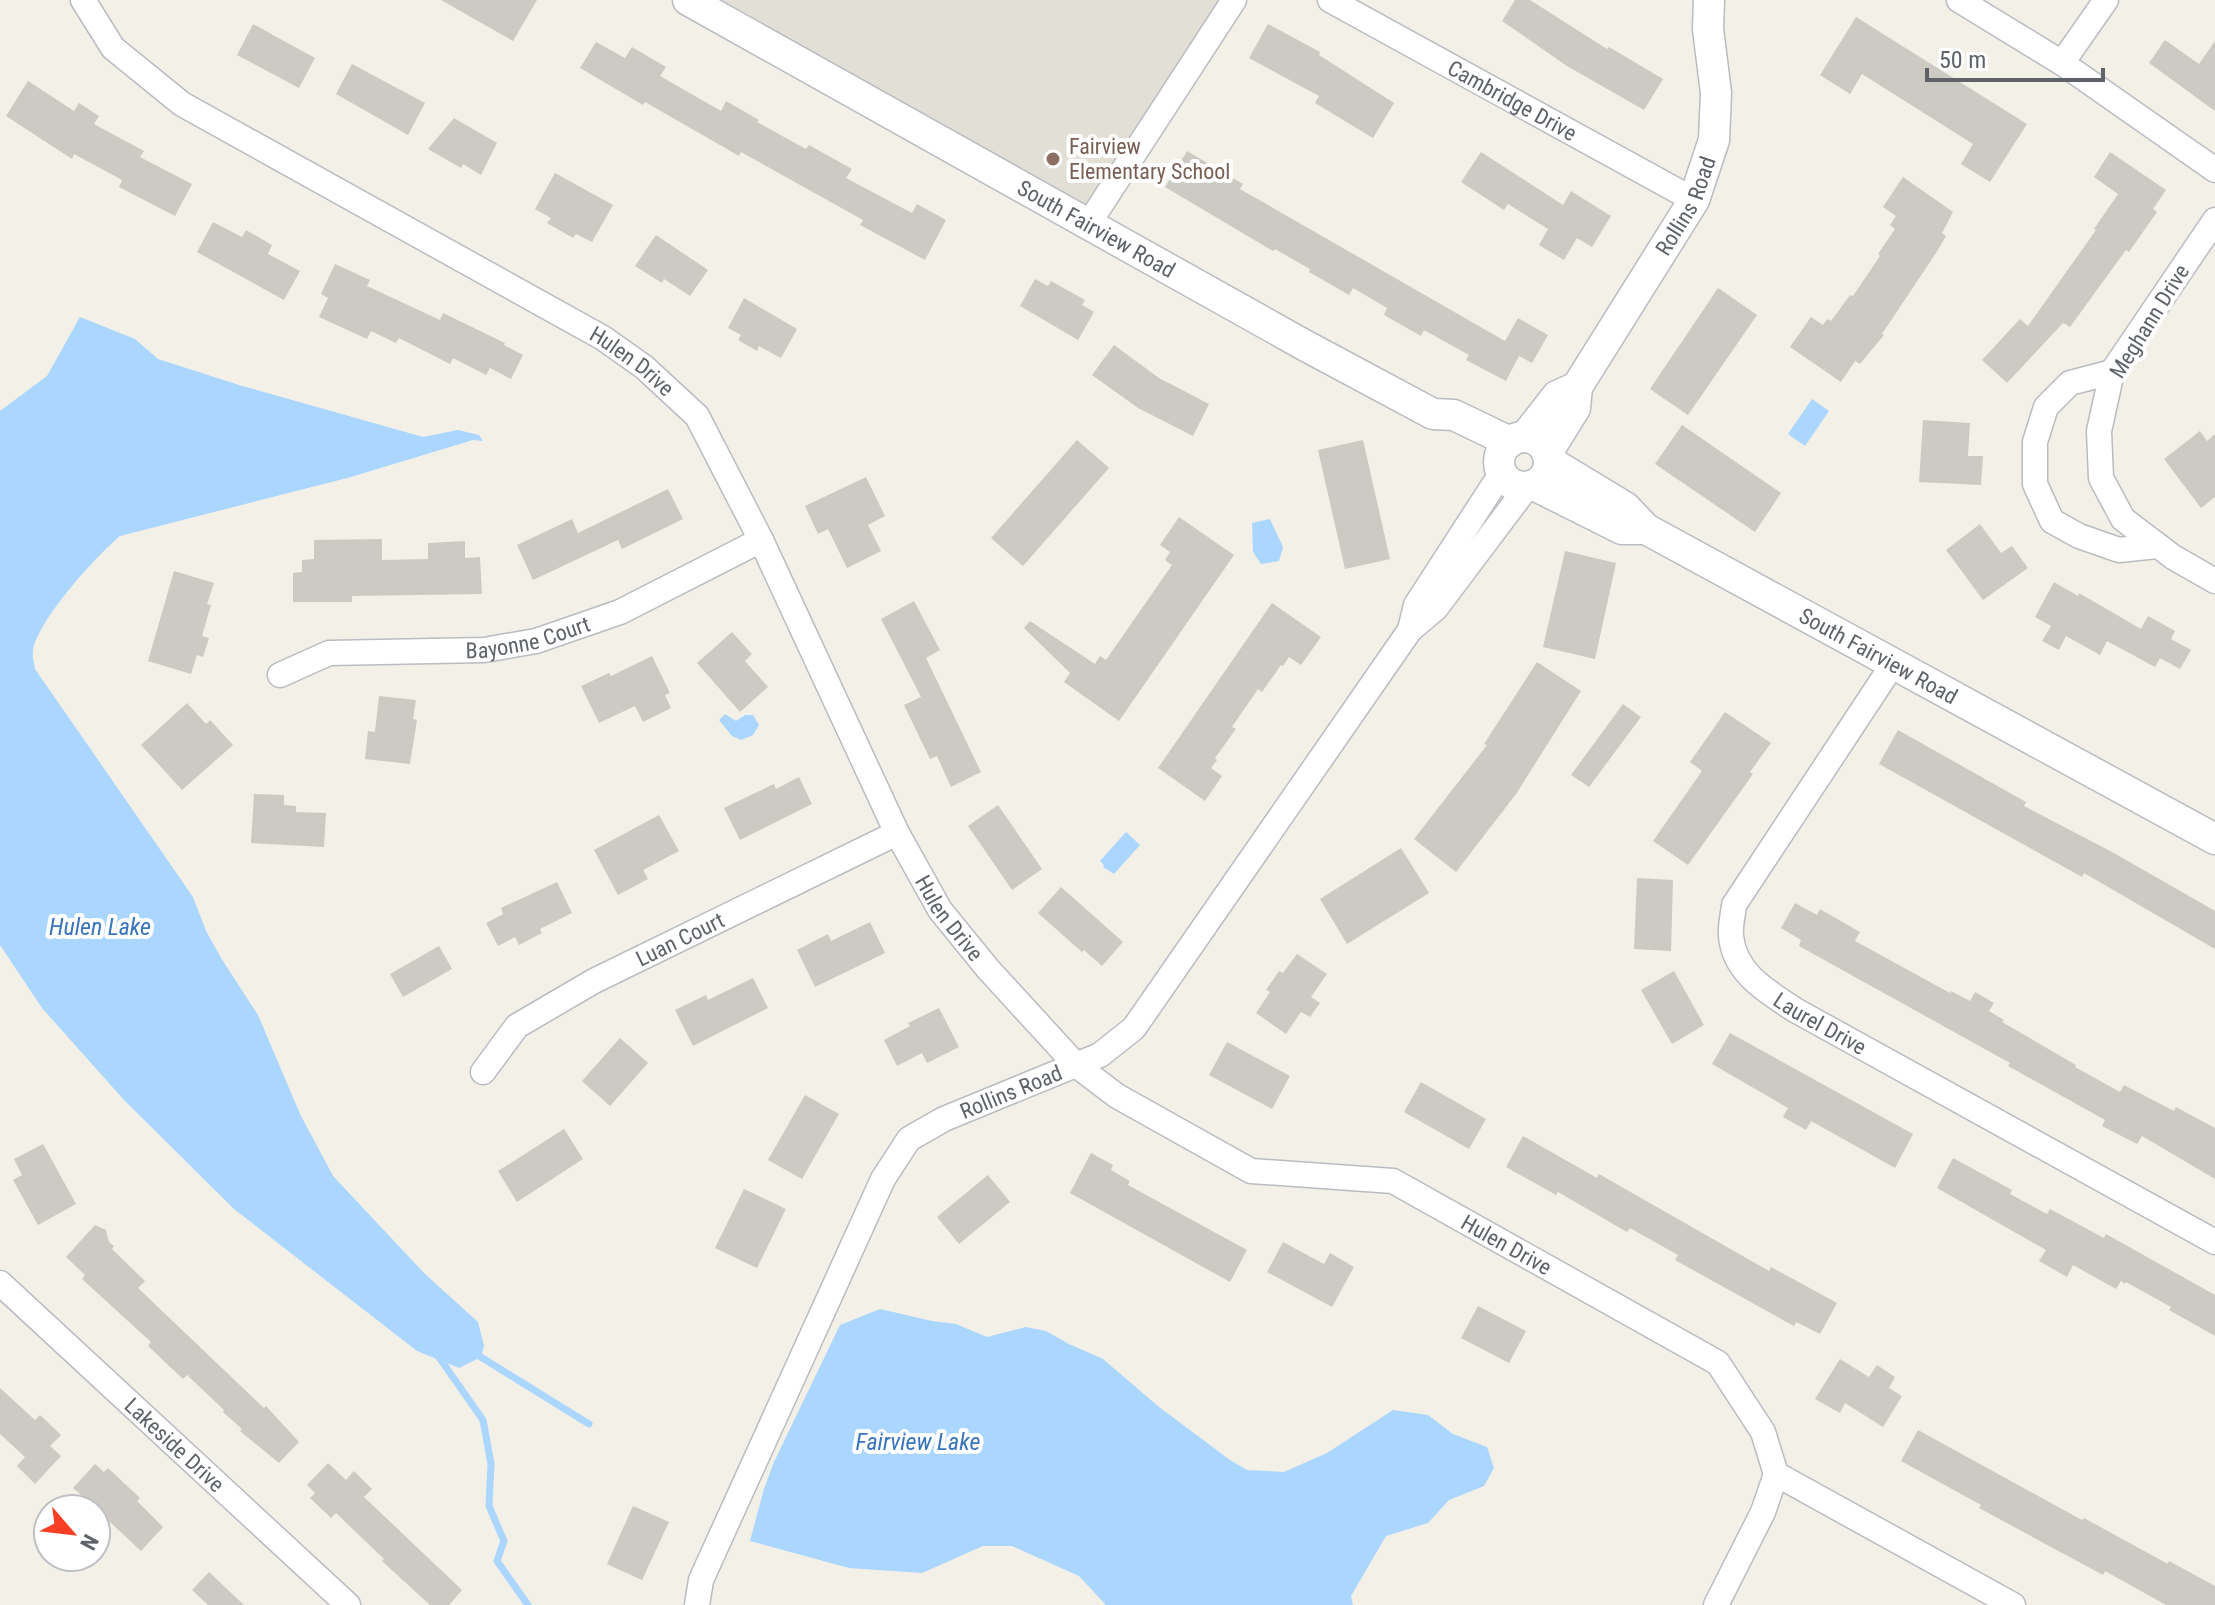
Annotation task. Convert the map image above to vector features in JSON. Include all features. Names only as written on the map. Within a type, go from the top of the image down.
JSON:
[{"type":"street","name":"Hulen Drive","points":[[83,0],[113,48],[182,104],[603,338],[644,367],[697,416],[761,540],[897,833],[940,910],[988,969],[1076,1065],[1117,1096],[1251,1171],[1393,1181],[1718,1363],[1763,1432],[1776,1474]]},
{"type":"street","name":"South Fairview Road","points":[[688,0],[1306,346],[1433,414],[1454,415],[1622,529],[1646,529],[2215,839]]},
{"type":"street","points":[[1089,223],[1234,0]]},
{"type":"street","name":"Cambridge Drive","points":[[1330,0],[1694,200]]},
{"type":"street","name":"Rollins Road","points":[[697,1605],[701,1580],[883,1179],[909,1139],[944,1119],[1100,1055],[1134,1028],[1410,630],[1436,608],[1524,463],[1575,408],[1577,387],[1694,200],[1714,140],[1716,93],[1708,29],[1709,0]]},
{"type":"street","points":[[1959,0],[2062,63],[2215,170]]},
{"type":"street","points":[[2062,63],[2106,0]]},
{"type":"street","name":"Meghann Drive","points":[[2157,546],[2123,519],[2101,478],[2099,431],[2112,372],[2215,220]]},
{"type":"street","points":[[2112,372],[2070,383],[2046,407],[2035,442],[2035,484],[2052,521],[2079,536],[2119,550],[2157,546],[2215,581]]},
{"type":"street","name":"Bayonne Court","points":[[280,675],[329,653],[484,650],[536,641],[620,612],[761,540]]},
{"type":"street","name":"Laurel Drive","points":[[1893,664],[1734,905],[1731,937],[1741,967],[1767,992],[1795,1010],[2215,1242]]},
{"type":"street","name":"Luan Court","points":[[483,1072],[517,1026],[594,981],[897,833]]},
{"type":"street","name":"Lakeside Drive","points":[[1,1284],[348,1605]]},
{"type":"street","points":[[1716,1605],[1763,1512],[1776,1474],[2013,1605]]},
{"type":"shaded area","name":"Fairview Elementary School","points":[[688,0],[1234,0],[1089,223]]},
{"type":"water","name":"Hulen Lake","points":[[80,317],[135,339],[158,359],[239,385],[423,437],[458,430],[479,435],[483,441],[473,440],[351,477],[120,536],[83,573],[57,606],[37,637],[33,652],[35,669],[193,897],[206,931],[258,1015],[300,1114],[333,1176],[425,1274],[478,1322],[484,1346],[481,1357],[459,1368],[417,1351],[234,1209],[124,1100],[42,1008],[0,945],[0,411],[47,376]]},
{"type":"water","points":[[1812,399],[1829,411],[1805,446],[1788,434]]},
{"type":"water","points":[[1270,519],[1283,547],[1279,561],[1261,564],[1253,552],[1252,523]]},
{"type":"water","points":[[725,714],[736,721],[745,715],[753,715],[759,725],[753,735],[741,740],[732,736],[719,720]]},
{"type":"water","points":[[1126,832],[1140,845],[1114,874],[1100,861]]},
{"type":"water","name":"Fairview Lake","points":[[880,1309],[956,1324],[987,1337],[1026,1327],[1046,1331],[1103,1359],[1159,1407],[1247,1470],[1284,1472],[1327,1453],[1393,1410],[1428,1415],[1453,1434],[1487,1447],[1494,1468],[1484,1486],[1449,1500],[1428,1523],[1386,1536],[1351,1596],[1353,1605],[1106,1605],[1079,1576],[1012,1546],[983,1546],[922,1573],[849,1568],[750,1541],[774,1462],[840,1325]]},
{"type":"building","points":[[441,0],[537,0],[513,41]]},
{"type":"building","points":[[1515,0],[1530,0],[1607,49],[1609,47],[1663,79],[1644,110],[1567,66],[1502,21]]},
{"type":"building","points":[[1856,17],[2027,124],[1990,182],[1961,164],[1973,144],[1862,74],[1850,94],[1820,75]]},
{"type":"building","points":[[253,24],[315,58],[299,88],[237,55]]},
{"type":"building","points":[[1268,24],[1320,52],[1319,55],[1394,103],[1373,138],[1315,103],[1319,96],[1249,58]]},
{"type":"building","points":[[2165,40],[2199,64],[2215,41],[2215,111],[2149,63]]},
{"type":"building","points":[[596,42],[625,58],[632,47],[666,67],[660,76],[721,111],[726,101],[806,149],[809,145],[852,169],[846,178],[912,213],[917,204],[946,220],[925,260],[860,225],[863,220],[741,152],[739,156],[580,68]]},
{"type":"building","points":[[352,64],[425,103],[408,135],[336,94]]},
{"type":"building","points":[[28,81],[74,111],[79,103],[99,116],[94,124],[144,151],[140,157],[192,184],[175,216],[119,187],[122,180],[74,154],[72,159],[6,116]]},
{"type":"building","points":[[454,118],[497,143],[481,175],[463,164],[461,168],[428,149]]},
{"type":"building","points":[[1187,151],[1243,184],[1240,189],[1505,341],[1518,318],[1548,335],[1532,363],[1519,356],[1506,381],[1466,360],[1469,355],[1424,330],[1421,336],[1384,315],[1387,308],[1353,288],[1349,295],[1309,272],[1310,269],[1275,249],[1273,251],[1165,187]]},
{"type":"building","points":[[1481,152],[1563,205],[1571,191],[1611,216],[1592,247],[1577,238],[1564,260],[1539,245],[1548,229],[1508,204],[1504,210],[1461,182]]},
{"type":"building","points":[[2110,152],[2166,190],[2153,209],[2157,212],[2070,327],[2063,323],[2007,383],[1982,360],[2020,319],[2028,326],[2096,230],[2118,194],[2094,177]]},
{"type":"building","points":[[555,173],[613,205],[592,242],[576,234],[573,238],[547,223],[551,218],[535,209]]},
{"type":"building","points":[[1903,177],[1953,212],[1942,233],[1946,236],[1884,335],[1860,364],[1855,361],[1841,382],[1790,347],[1811,317],[1823,325],[1827,319],[1831,321],[1850,295],[1853,296],[1880,256],[1878,254],[1895,229],[1890,225],[1896,216],[1883,207]]},
{"type":"building","points":[[213,222],[242,237],[246,230],[272,245],[268,254],[300,271],[284,300],[197,252]]},
{"type":"building","points":[[656,235],[708,270],[690,296],[664,279],[662,283],[635,266]]},
{"type":"building","points":[[335,264],[370,280],[367,286],[440,320],[443,313],[505,343],[523,355],[511,379],[490,368],[486,375],[453,358],[450,364],[399,338],[396,343],[371,331],[367,339],[319,317],[328,298],[321,294]]},
{"type":"building","points":[[1035,279],[1048,286],[1051,281],[1085,300],[1082,305],[1094,312],[1078,340],[1020,306]]},
{"type":"building","points":[[1718,288],[1757,315],[1688,415],[1650,389]]},
{"type":"building","points":[[744,298],[797,329],[781,358],[759,346],[757,351],[738,340],[741,335],[728,328]]},
{"type":"building","points":[[1114,345],[1159,378],[1209,404],[1193,436],[1138,408],[1092,375]]},
{"type":"building","points":[[1923,420],[1970,423],[1968,456],[1983,456],[1981,485],[1919,482]]},
{"type":"building","points":[[1682,425],[1781,493],[1755,532],[1655,464]]},
{"type":"building","points":[[2200,431],[2207,441],[2215,434],[2215,497],[2201,508],[2164,459]]},
{"type":"building","points":[[1077,440],[1109,468],[1023,566],[991,538]]},
{"type":"building","points":[[1363,440],[1390,559],[1345,569],[1318,450]]},
{"type":"building","points":[[866,477],[885,516],[868,525],[881,551],[847,568],[828,529],[818,534],[805,506]]},
{"type":"building","points":[[668,489],[683,519],[622,549],[618,540],[533,580],[517,545],[572,519],[578,533]]},
{"type":"building","points":[[1179,517],[1234,555],[1119,721],[1064,682],[1070,673],[1024,628],[1030,621],[1095,664],[1100,656],[1106,660],[1172,565],[1165,560],[1170,552],[1160,545]]},
{"type":"building","points":[[1980,524],[2001,553],[2012,546],[2028,568],[1983,600],[1946,550]]},
{"type":"building","points":[[382,539],[382,560],[428,559],[428,543],[465,541],[465,558],[480,557],[482,594],[352,596],[352,602],[293,602],[293,573],[302,572],[302,560],[314,559],[314,540]]},
{"type":"building","points":[[1565,551],[1616,563],[1595,659],[1543,647]]},
{"type":"building","points":[[174,571],[214,583],[202,636],[209,638],[203,657],[197,655],[191,674],[148,661]]},
{"type":"building","points":[[2054,582],[2141,629],[2148,616],[2175,631],[2171,639],[2191,650],[2180,669],[2160,658],[2155,667],[2107,641],[2100,655],[2066,636],[2059,650],[2042,641],[2051,626],[2035,617]]},
{"type":"building","points":[[914,601],[940,650],[926,658],[981,772],[951,787],[937,756],[930,759],[904,705],[921,697],[881,619]]},
{"type":"building","points":[[1272,603],[1321,637],[1301,665],[1289,657],[1262,692],[1258,689],[1232,727],[1236,729],[1215,758],[1217,760],[1211,768],[1222,776],[1205,801],[1158,768]]},
{"type":"building","points":[[732,632],[752,654],[745,661],[768,687],[740,712],[697,663]]},
{"type":"building","points":[[652,656],[670,693],[665,695],[671,708],[643,722],[635,706],[599,723],[581,686],[609,673],[611,676]]},
{"type":"building","points":[[1537,662],[1581,691],[1516,794],[1456,872],[1414,839],[1487,745],[1484,744]]},
{"type":"building","points":[[379,696],[416,700],[413,719],[417,720],[410,764],[365,759],[368,731],[375,732]]},
{"type":"building","points":[[187,703],[206,724],[210,720],[233,745],[182,790],[141,745]]},
{"type":"building","points":[[1623,704],[1641,717],[1589,787],[1571,775]]},
{"type":"building","points":[[1725,712],[1771,743],[1750,772],[1753,774],[1688,865],[1653,841],[1702,771],[1690,762]]},
{"type":"building","points":[[1898,730],[2026,802],[2024,806],[2215,911],[2215,949],[2084,873],[2082,877],[1879,764]]},
{"type":"building","points":[[799,777],[812,804],[740,840],[724,808],[774,784],[776,789]]},
{"type":"building","points":[[254,794],[284,795],[284,805],[296,806],[296,812],[326,813],[324,847],[251,843]]},
{"type":"building","points":[[998,805],[1042,869],[1012,890],[968,826]]},
{"type":"building","points":[[659,815],[679,851],[643,870],[648,879],[618,895],[594,850]]},
{"type":"building","points":[[1401,848],[1429,893],[1347,944],[1320,899]]},
{"type":"building","points":[[1637,878],[1673,880],[1671,951],[1634,949]]},
{"type":"building","points":[[557,882],[572,913],[540,929],[542,933],[519,945],[515,937],[498,946],[486,923],[503,914],[501,908]]},
{"type":"building","points":[[1061,887],[1123,942],[1102,966],[1038,913]]},
{"type":"building","points":[[1795,903],[1817,915],[1820,909],[1860,932],[1855,941],[1950,993],[1970,1001],[1975,992],[1994,1003],[1989,1011],[2004,1020],[2002,1022],[2120,1092],[2124,1085],[2215,1128],[2215,1179],[2142,1136],[2137,1144],[2102,1126],[2105,1120],[2008,1066],[2010,1063],[1799,946],[1801,940],[1781,928]]},
{"type":"building","points":[[870,922],[885,953],[815,987],[797,950],[828,934],[831,941]]},
{"type":"building","points":[[439,946],[452,969],[403,997],[390,974]]},
{"type":"building","points":[[1297,954],[1327,974],[1311,997],[1320,1003],[1310,1017],[1301,1012],[1286,1034],[1256,1013],[1279,971],[1283,973]]},
{"type":"building","points":[[1674,971],[1704,1025],[1672,1044],[1641,990]]},
{"type":"building","points":[[753,978],[768,1008],[693,1046],[675,1010],[706,995],[708,1000]]},
{"type":"building","points":[[939,1008],[959,1047],[927,1063],[922,1053],[897,1066],[884,1040],[910,1026],[908,1023]]},
{"type":"building","points":[[1730,1033],[1913,1134],[1895,1168],[1811,1121],[1806,1130],[1783,1117],[1788,1108],[1712,1064]]},
{"type":"building","points":[[620,1038],[648,1063],[610,1106],[582,1081]]},
{"type":"building","points":[[1227,1042],[1290,1076],[1272,1109],[1209,1075]]},
{"type":"building","points":[[1421,1082],[1486,1119],[1469,1149],[1404,1112]]},
{"type":"building","points":[[805,1095],[839,1114],[802,1179],[768,1160]]},
{"type":"building","points":[[564,1129],[583,1159],[517,1202],[498,1171]]},
{"type":"building","points":[[1523,1136],[1597,1178],[1599,1174],[1769,1271],[1771,1267],[1837,1303],[1820,1334],[1796,1322],[1794,1326],[1675,1260],[1678,1255],[1630,1228],[1627,1232],[1558,1192],[1556,1195],[1506,1167]]},
{"type":"building","points":[[43,1144],[76,1204],[38,1225],[13,1180],[22,1175],[14,1159]]},
{"type":"building","points":[[1091,1153],[1113,1165],[1111,1170],[1130,1181],[1128,1185],[1247,1250],[1230,1282],[1070,1193]]},
{"type":"building","points":[[1953,1158],[2012,1190],[2010,1194],[2047,1214],[2050,1209],[2104,1238],[2106,1234],[2215,1295],[2215,1336],[2126,1282],[2121,1281],[2116,1289],[2073,1265],[2067,1277],[2039,1261],[2046,1250],[1937,1188]]},
{"type":"building","points":[[988,1175],[1010,1202],[959,1244],[937,1217]]},
{"type":"building","points":[[744,1189],[786,1209],[757,1268],[715,1248]]},
{"type":"building","points":[[95,1225],[106,1230],[109,1242],[114,1246],[112,1249],[145,1281],[138,1288],[264,1408],[266,1406],[299,1442],[279,1463],[240,1431],[242,1429],[187,1375],[183,1379],[148,1346],[151,1342],[82,1279],[85,1275],[66,1257]]},
{"type":"building","points":[[1283,1242],[1324,1264],[1330,1253],[1354,1267],[1332,1307],[1267,1272]]},
{"type":"building","points":[[1478,1306],[1526,1331],[1509,1363],[1461,1338]]},
{"type":"building","points":[[1840,1359],[1869,1377],[1877,1365],[1895,1377],[1889,1388],[1902,1396],[1883,1427],[1845,1403],[1840,1413],[1815,1399]]},
{"type":"building","points":[[0,1388],[35,1420],[40,1415],[61,1435],[50,1446],[61,1456],[35,1484],[17,1466],[25,1457],[0,1434]]},
{"type":"building","points":[[1918,1430],[2082,1520],[2084,1518],[2215,1586],[2215,1605],[2166,1605],[1979,1508],[1981,1505],[1901,1461]]},
{"type":"building","points":[[328,1463],[346,1480],[354,1471],[372,1489],[364,1497],[462,1590],[449,1605],[430,1605],[336,1513],[331,1518],[310,1498],[315,1493],[307,1485]]},
{"type":"building","points":[[95,1464],[104,1472],[108,1468],[140,1498],[137,1501],[163,1527],[141,1551],[112,1524],[112,1493],[79,1493],[73,1488]]},
{"type":"building","points":[[633,1506],[669,1522],[642,1580],[607,1564]]},
{"type":"building","points":[[209,1572],[244,1605],[208,1605],[192,1590]]},
{"type":"waterway","points":[[436,1353],[483,1420],[491,1464],[489,1506],[504,1541],[497,1561],[528,1605]]},
{"type":"waterway","points":[[476,1354],[589,1424]]},
{"type":"place","name":"Fairview Elementary School","points":[[1053,159]]}]
